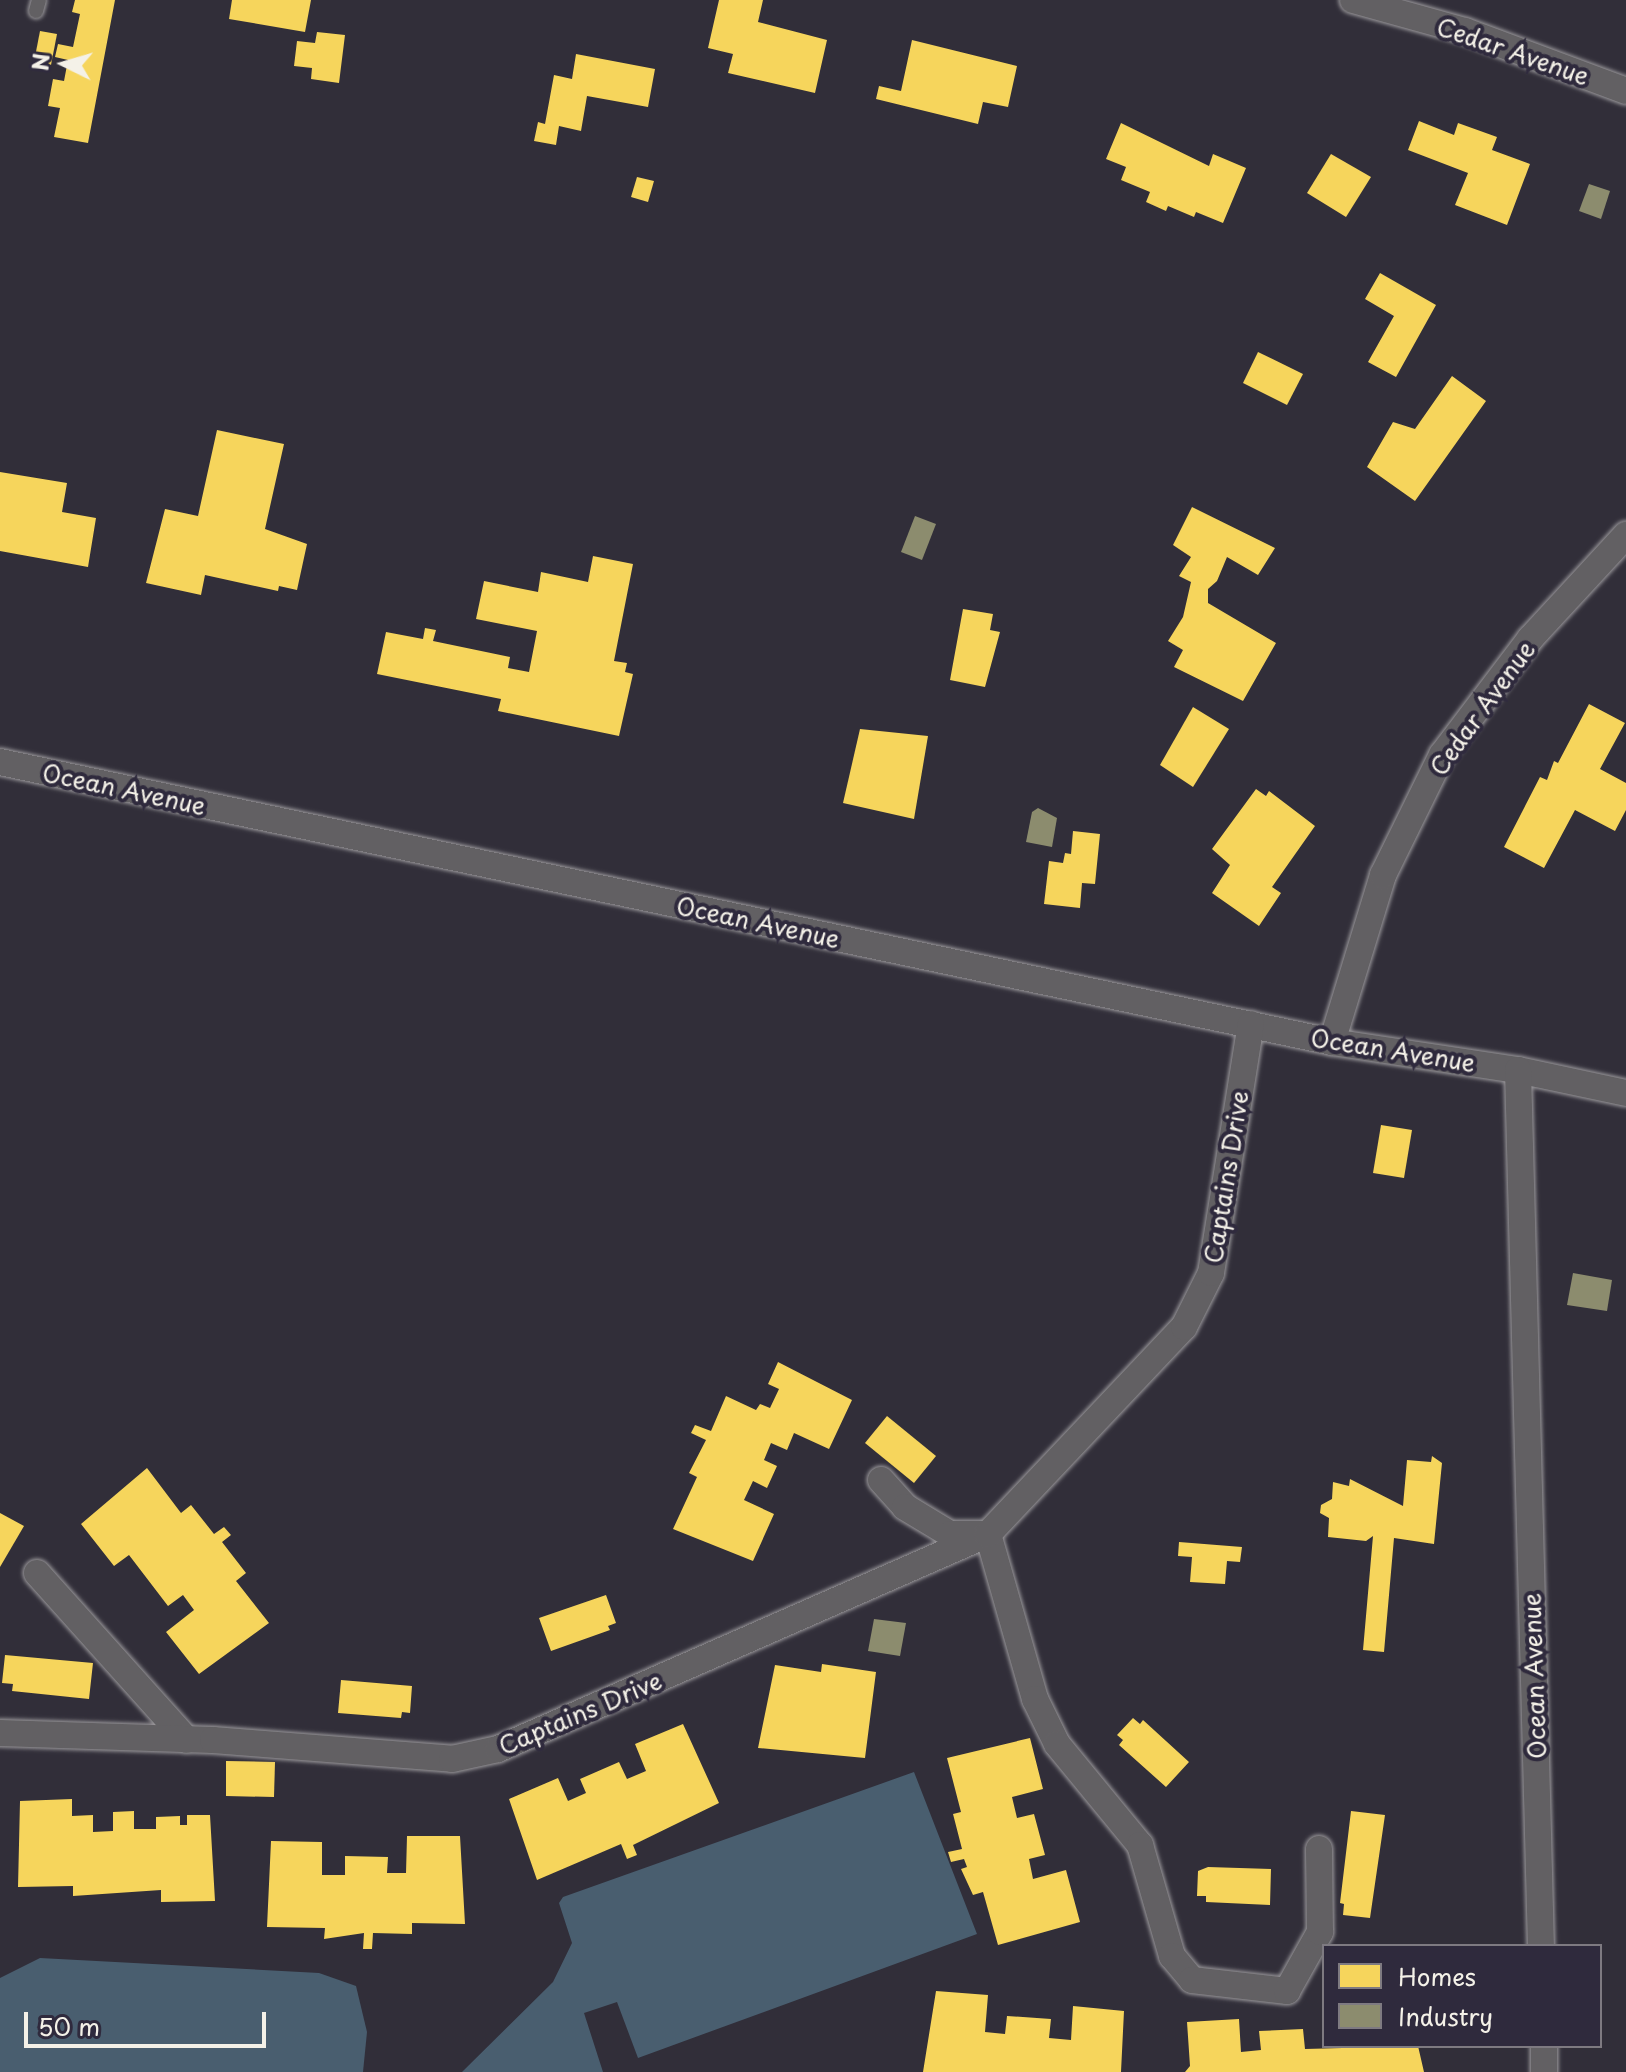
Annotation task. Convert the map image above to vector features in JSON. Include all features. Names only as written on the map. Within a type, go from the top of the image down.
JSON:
[{"type":"street","name":"Cedar Avenue","points":[[1353,0],[1465,31],[1626,91]]},
{"type":"street","name":"Cedar Avenue","points":[[1332,1042],[1383,875],[1442,755],[1530,639],[1626,535]]},
{"type":"street","name":"Ocean Avenue","points":[[0,762],[1332,1042],[1518,1070],[1626,1093]]},
{"type":"street","name":"Captains Drive","points":[[0,1733],[187,1740],[452,1759],[498,1749],[988,1534],[1184,1327],[1211,1273],[1251,1024]]},
{"type":"street","name":"Ocean Avenue","points":[[1518,1070],[1541,1944]]},
{"type":"street","points":[[881,1480],[905,1507],[950,1534],[988,1534],[1035,1699],[1057,1744],[1140,1845],[1172,1956],[1192,1980],[1287,1991],[1320,1932],[1319,1849]]},
{"type":"street","points":[[37,1573],[187,1740]]},
{"type":"street","points":[[1544,2048],[1544,2072]]},
{"type":"water","points":[[914,1772],[977,1934],[638,2058],[617,2002],[584,2013],[603,2072],[462,2072],[553,1982],[572,1943],[559,1903],[563,1897]]},
{"type":"water","points":[[40,1958],[319,1973],[356,1986],[367,2032],[363,2072],[0,2072],[0,1978]]},
{"type":"building: Homes","points":[[75,0],[115,0],[88,143],[54,137],[60,108],[48,106],[53,79],[64,81],[68,60],[55,57],[58,44],[73,47],[80,14],[72,12]]},
{"type":"building: Homes","points":[[232,0],[311,0],[305,32],[229,19]]},
{"type":"building: Homes","points":[[719,0],[763,0],[758,22],[827,40],[815,93],[728,73],[733,54],[708,48]]},
{"type":"building: Homes","points":[[40,31],[57,34],[51,65],[34,62]]},
{"type":"building: Homes","points":[[317,32],[345,35],[339,83],[311,79],[312,68],[294,66],[297,41],[315,43]]},
{"type":"building: Homes","points":[[912,40],[1017,66],[1008,107],[983,102],[978,124],[876,99],[879,86],[901,91]]},
{"type":"building: Homes","points":[[576,54],[655,69],[648,107],[587,96],[581,131],[559,126],[556,145],[534,141],[538,122],[545,124],[554,75],[572,79]]},
{"type":"building: Homes","points":[[1419,121],[1454,135],[1458,123],[1497,137],[1492,150],[1530,164],[1507,225],[1455,205],[1468,173],[1408,150]]},
{"type":"building: Homes","points":[[1121,123],[1209,166],[1213,154],[1246,168],[1223,223],[1196,212],[1194,217],[1168,206],[1166,211],[1146,202],[1150,192],[1121,180],[1126,167],[1106,159]]},
{"type":"building: Homes","points":[[1331,154],[1371,177],[1346,217],[1307,193]]},
{"type":"building: Homes","points":[[637,177],[654,181],[648,202],[631,197]]},
{"type":"building: Homes","points":[[1380,273],[1436,305],[1396,377],[1368,362],[1394,316],[1365,299]]},
{"type":"building: Homes","points":[[1258,352],[1303,374],[1287,405],[1243,383]]},
{"type":"building: Homes","points":[[1452,376],[1486,401],[1415,501],[1367,467],[1393,422],[1415,429]]},
{"type":"building: Homes","points":[[217,430],[284,444],[265,529],[307,544],[297,590],[279,586],[278,591],[205,575],[201,595],[146,583],[165,509],[198,516]]},
{"type":"building: Homes","points":[[0,472],[67,483],[62,512],[96,518],[88,567],[0,551]]},
{"type":"building: Homes","points":[[1192,507],[1275,548],[1258,575],[1227,557],[1217,581],[1208,589],[1208,603],[1276,643],[1243,701],[1174,667],[1183,650],[1168,641],[1183,617],[1191,582],[1179,576],[1191,557],[1173,545]]},
{"type":"building: Homes","points":[[593,556],[633,564],[614,661],[627,663],[625,672],[633,674],[619,736],[498,711],[501,699],[377,674],[386,632],[423,639],[425,628],[436,630],[433,641],[510,657],[508,668],[529,672],[537,631],[476,619],[484,581],[538,592],[541,572],[588,582]]},
{"type":"building: Homes","points":[[963,609],[993,614],[990,630],[1000,632],[985,687],[950,680]]},
{"type":"building: Homes","points":[[1589,704],[1625,723],[1600,769],[1626,783],[1626,810],[1615,831],[1575,810],[1544,868],[1504,847],[1540,777],[1547,780],[1554,761],[1558,763]]},
{"type":"building: Homes","points":[[1193,707],[1229,729],[1193,787],[1160,765]]},
{"type":"building: Homes","points":[[860,729],[928,736],[914,819],[843,803]]},
{"type":"building: Homes","points":[[1256,789],[1266,796],[1269,791],[1315,826],[1272,887],[1281,893],[1259,926],[1212,893],[1230,865],[1212,849]]},
{"type":"building: Homes","points":[[1073,831],[1100,834],[1095,884],[1082,883],[1080,908],[1044,904],[1049,861],[1063,863],[1065,853],[1071,854]]},
{"type":"building: Homes","points":[[1381,1125],[1412,1130],[1404,1178],[1373,1173]]},
{"type":"building: Homes","points":[[778,1362],[852,1400],[829,1449],[794,1433],[787,1450],[771,1443],[764,1460],[777,1466],[767,1488],[753,1481],[744,1500],[774,1514],[753,1561],[673,1529],[697,1477],[689,1473],[706,1440],[691,1433],[695,1425],[711,1431],[726,1396],[756,1410],[760,1404],[770,1408],[779,1389],[768,1384]]},
{"type":"building: Homes","points":[[887,1416],[936,1456],[914,1483],[865,1443]]},
{"type":"building: Homes","points":[[1432,1456],[1442,1463],[1434,1544],[1394,1538],[1384,1652],[1363,1650],[1373,1536],[1366,1541],[1328,1537],[1329,1518],[1320,1513],[1321,1505],[1332,1499],[1333,1482],[1349,1486],[1350,1479],[1403,1506],[1407,1460],[1431,1462]]},
{"type":"building: Homes","points":[[147,1468],[181,1513],[191,1505],[214,1534],[224,1527],[231,1535],[222,1542],[246,1573],[236,1581],[269,1623],[199,1674],[166,1632],[194,1610],[183,1595],[168,1606],[129,1555],[114,1566],[81,1524]]},
{"type":"building: Homes","points":[[0,1513],[24,1526],[0,1567]]},
{"type":"building: Homes","points":[[1179,1542],[1242,1547],[1240,1562],[1227,1561],[1225,1584],[1190,1582],[1192,1557],[1178,1556]]},
{"type":"building: Homes","points":[[606,1595],[616,1623],[608,1626],[610,1630],[551,1651],[539,1618]]},
{"type":"building: Homes","points":[[5,1655],[93,1663],[89,1699],[12,1691],[13,1684],[2,1683]]},
{"type":"building: Homes","points":[[822,1664],[876,1672],[865,1758],[758,1748],[775,1665],[821,1672]]},
{"type":"building: Homes","points":[[341,1680],[412,1686],[410,1713],[402,1712],[401,1718],[338,1713]]},
{"type":"building: Homes","points":[[1133,1718],[1140,1724],[1143,1720],[1189,1762],[1166,1787],[1119,1745],[1123,1740],[1117,1735]]},
{"type":"building: Homes","points":[[683,1724],[719,1803],[633,1845],[637,1855],[627,1859],[621,1844],[537,1880],[509,1799],[558,1778],[568,1801],[586,1793],[580,1779],[619,1762],[627,1779],[646,1771],[635,1744]]},
{"type":"building: Homes","points":[[1030,1738],[1043,1789],[1012,1797],[1017,1818],[1034,1814],[1045,1855],[1029,1859],[1033,1879],[1066,1870],[1080,1922],[998,1945],[983,1892],[973,1895],[961,1869],[967,1867],[964,1859],[951,1862],[948,1852],[962,1849],[953,1814],[961,1812],[947,1758]]},
{"type":"building: Homes","points":[[226,1761],[275,1762],[274,1797],[226,1796]]},
{"type":"building: Homes","points":[[72,1799],[72,1816],[93,1815],[93,1832],[113,1831],[113,1812],[134,1811],[134,1829],[156,1829],[156,1817],[180,1816],[180,1825],[187,1825],[187,1815],[210,1815],[215,1901],[161,1902],[161,1890],[73,1896],[73,1886],[18,1887],[20,1801]]},
{"type":"building: Homes","points":[[1351,1811],[1385,1815],[1370,1918],[1343,1915],[1344,1904],[1340,1903]]},
{"type":"building: Homes","points":[[407,1836],[460,1836],[465,1924],[412,1923],[412,1934],[373,1933],[372,1949],[363,1949],[364,1933],[324,1939],[325,1928],[267,1927],[271,1841],[322,1842],[322,1875],[345,1875],[345,1856],[388,1857],[387,1873],[406,1873]]},
{"type":"building: Homes","points":[[1208,1867],[1271,1869],[1270,1905],[1206,1902],[1206,1896],[1197,1896],[1198,1871]]},
{"type":"building: Homes","points":[[936,1991],[988,1995],[985,2032],[1005,2034],[1007,2016],[1051,2019],[1049,2038],[1071,2040],[1073,2006],[1124,2011],[1121,2072],[923,2072]]},
{"type":"building: Homes","points":[[1239,2019],[1241,2052],[1261,2050],[1259,2031],[1303,2029],[1305,2049],[1418,2048],[1424,2072],[1185,2072],[1190,2066],[1187,2022]]},
{"type":"building: Industry","points":[[1589,184],[1610,191],[1601,219],[1579,211]]},
{"type":"building: Industry","points":[[915,516],[936,524],[922,560],[901,552]]},
{"type":"building: Industry","points":[[1038,808],[1057,818],[1052,847],[1026,842],[1032,812]]},
{"type":"building: Industry","points":[[1573,1273],[1612,1280],[1607,1311],[1567,1305]]},
{"type":"building: Industry","points":[[874,1619],[906,1623],[900,1656],[868,1651]]}]
